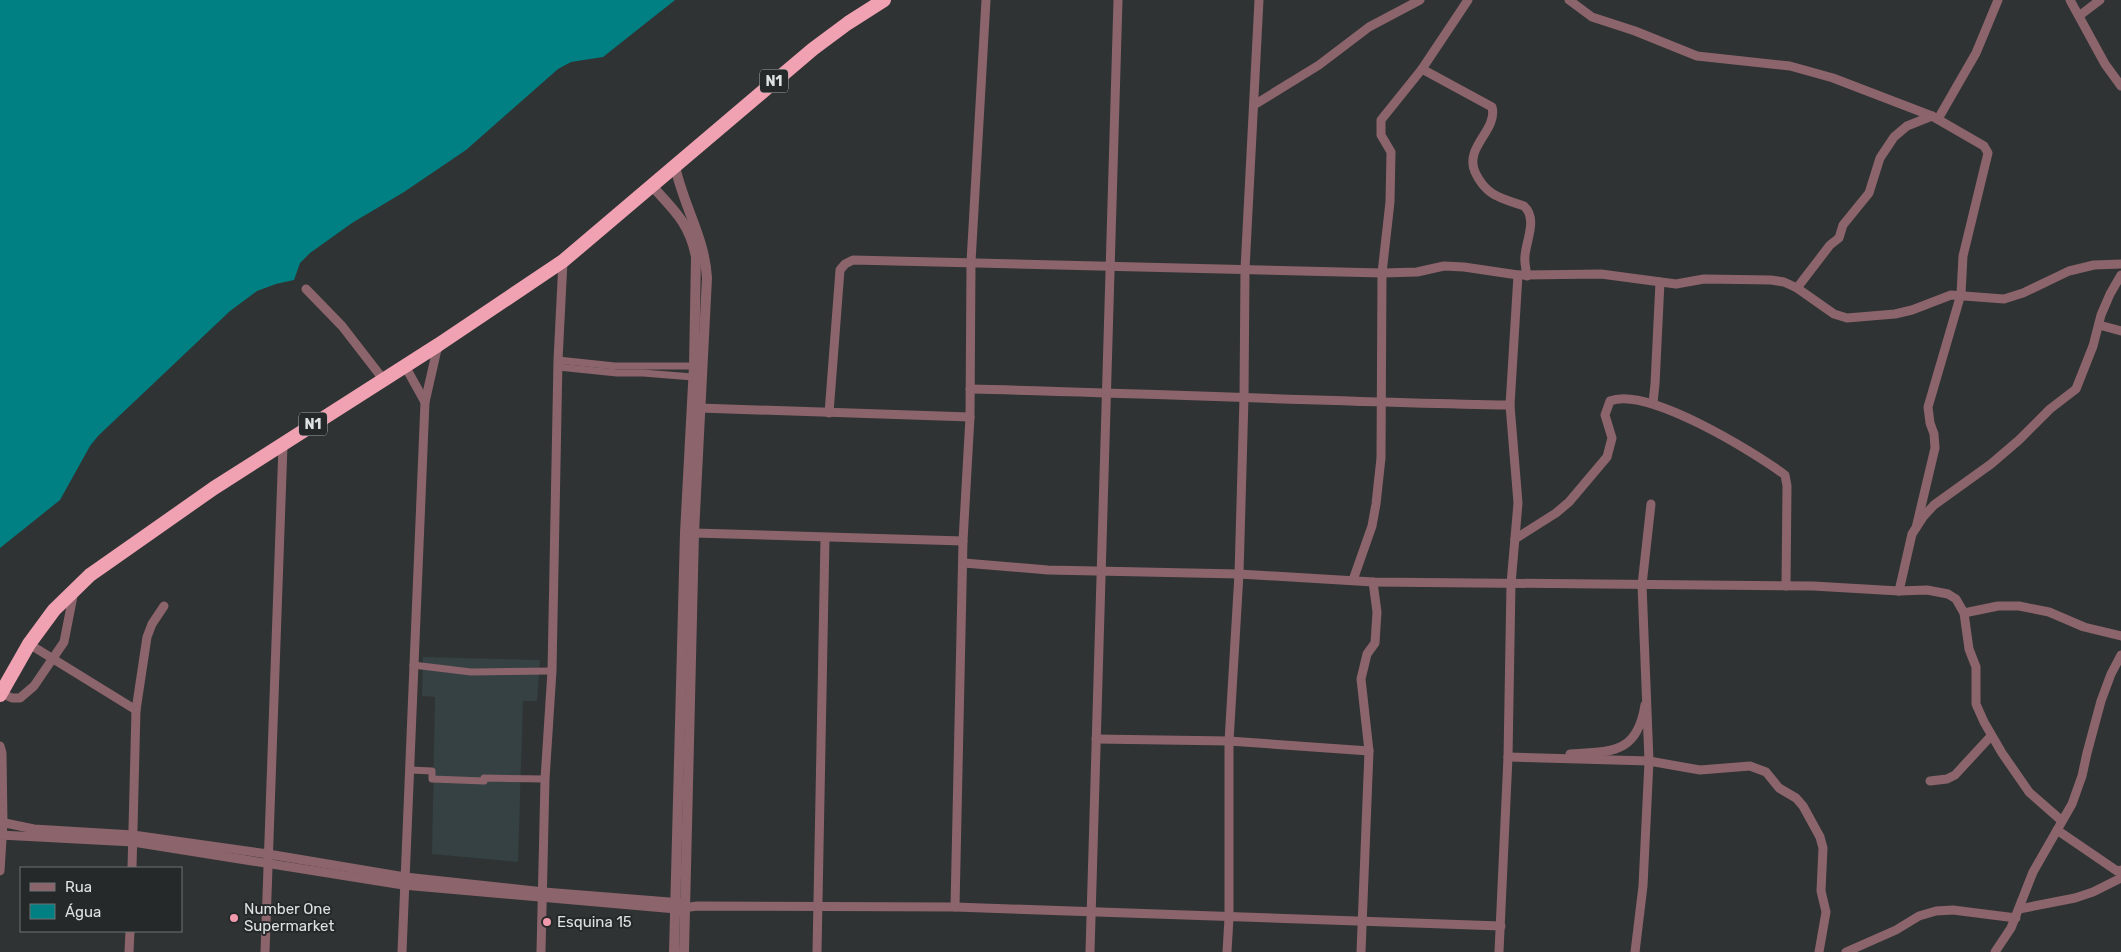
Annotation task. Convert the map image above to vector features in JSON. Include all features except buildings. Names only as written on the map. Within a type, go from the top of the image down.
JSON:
[{"type":"highway","name":"N1","points":[[1,694],[29,644],[54,610],[107,561],[214,488],[438,345],[564,261],[813,49],[848,23],[884,0]]},
{"type":"street","points":[[954,908],[964,563],[963,541],[970,417],[971,262],[986,0]]},
{"type":"street","points":[[1090,952],[1118,0]]},
{"type":"street","points":[[1227,952],[1229,918],[1229,741],[1239,574],[1244,398],[1245,269],[1259,0]]},
{"type":"street","points":[[1254,105],[1319,65],[1369,27],[1420,0]]},
{"type":"street","points":[[1353,580],[1372,526],[1381,458],[1382,273],[1390,202],[1391,152],[1381,135],[1380,120],[1422,69],[1468,0]]},
{"type":"street","points":[[1569,0],[1592,16],[1697,56],[1805,69],[1935,118],[1980,142],[1988,153],[1962,256],[1960,294],[1928,407],[1934,434],[1934,448],[1916,528]]},
{"type":"street","points":[[1797,288],[1830,245],[1839,238],[1843,225],[1869,193],[1880,158],[1894,138],[1907,126],[1935,118],[1976,53],[1998,0]]},
{"type":"street","points":[[2070,0],[2120,81]]},
{"type":"street","points":[[2079,16],[2100,0]]},
{"type":"street","points":[[1422,69],[1492,107],[1494,112],[1488,127],[1474,151],[1471,164],[1479,181],[1491,195],[1524,206],[1528,210],[1531,226],[1525,257],[1510,404],[1518,503],[1511,584],[1508,757],[1499,952]]},
{"type":"street","points":[[673,168],[700,236],[706,264],[706,309],[699,408],[681,906],[674,952]]},
{"type":"street","points":[[654,184],[682,218],[693,241],[696,257],[694,366],[685,533],[681,906],[684,952]]},
{"type":"street","points":[[829,413],[840,270],[845,264],[853,260],[1382,273],[1417,272],[1444,266],[1464,267],[1523,276],[1601,274],[1676,284],[1704,280],[1771,280],[1784,282],[1797,288],[1834,314],[1847,318],[1895,314],[1912,310],[1951,295],[1960,294],[2004,299],[2069,271],[2094,264],[2121,264]]},
{"type":"street","points":[[541,952],[545,779],[552,671],[558,364],[564,261]]},
{"type":"street","points":[[1899,591],[1912,534],[1934,505],[1991,464],[2020,440],[2050,409],[2076,389],[2110,294],[2121,275]]},
{"type":"street","points":[[1653,403],[1656,384],[1660,282]]},
{"type":"street","points":[[306,289],[342,326],[384,379]]},
{"type":"street","points":[[2099,325],[2121,331]]},
{"type":"street","points":[[402,952],[425,402],[438,345]]},
{"type":"street","points":[[558,364],[693,377]]},
{"type":"street","points":[[405,366],[425,402]]},
{"type":"street","points":[[630,370],[694,366]]},
{"type":"street","points":[[970,389],[1107,392],[1380,403],[1510,404]]},
{"type":"street","points":[[1515,539],[1556,513],[1569,502],[1607,457],[1612,438],[1605,415],[1610,401],[1626,399],[1653,403],[1702,425],[1785,475],[1787,486],[1786,586]]},
{"type":"street","points":[[699,408],[970,417]]},
{"type":"street","points":[[265,952],[283,445]]},
{"type":"street","points":[[1635,952],[1643,886],[1649,761],[1642,585],[1651,504]]},
{"type":"street","points":[[694,533],[963,541]]},
{"type":"street","points":[[817,952],[825,538]]},
{"type":"street","points":[[964,563],[1102,572],[1239,574],[1373,582],[1786,586],[1899,591],[1927,590],[1948,594],[1956,599],[1964,613],[1970,649],[1976,667],[1976,704],[1991,736],[2029,792],[2062,821]]},
{"type":"street","points":[[1361,952],[1369,751],[1361,679],[1367,654],[1376,643],[1377,612],[1373,582]]},
{"type":"street","points":[[1,694],[12,698],[25,696],[54,659],[64,642],[68,629],[75,589]]},
{"type":"street","points":[[132,867],[136,710],[147,637],[152,624],[164,606]]},
{"type":"street","points":[[1964,613],[1998,606],[2019,606],[2049,612],[2084,627],[2121,636]]},
{"type":"street","points":[[29,644],[136,710]]},
{"type":"street","points":[[1995,952],[2017,914],[2033,872],[2062,821],[2082,776],[2101,701],[2111,674],[2121,656]]},
{"type":"street","points":[[413,666],[471,672],[552,671]]},
{"type":"street","points":[[1547,758],[1567,754],[1617,750],[1628,743],[1637,730],[1644,710],[1647,690]]},
{"type":"street","points":[[1930,781],[1947,779],[1961,771],[1974,752],[1991,736]]},
{"type":"street","points":[[1096,739],[1229,741],[1369,751]]},
{"type":"street","points":[[0,746],[2,753],[0,871]]},
{"type":"street","points":[[1508,757],[1649,761],[1700,770],[1750,766],[1766,772],[1779,788],[1796,798],[1804,806],[1815,825],[1822,843],[1821,891],[1826,912],[1819,952]]},
{"type":"street","points":[[411,770],[432,771],[432,779],[484,781],[484,778],[545,779]]},
{"type":"street","points":[[2,823],[34,829],[133,839],[404,881],[681,906],[954,908],[1501,926]]},
{"type":"street","points":[[2057,830],[2117,870],[2121,870]]},
{"type":"street","points":[[1,835],[133,839]]},
{"type":"street","points":[[1846,952],[1896,930],[1919,916],[1936,911],[1953,910],[2017,914],[2093,892],[2121,878]]},
{"type":"street","points":[[129,952],[130,932]]},
{"type":"shaded area","points":[[423,657],[540,660],[537,701],[523,701],[518,862],[432,854],[435,697],[422,696]]},
{"type":"water","points":[[0,0],[675,0],[603,57],[571,62],[558,69],[466,150],[404,192],[352,223],[310,253],[300,263],[294,280],[257,291],[230,311],[98,436],[90,446],[60,500],[0,548]]},
{"type":"place","name":"Number One Supermarket","points":[[234,918]]},
{"type":"place","name":"Esquina 15","points":[[547,922]]}]
